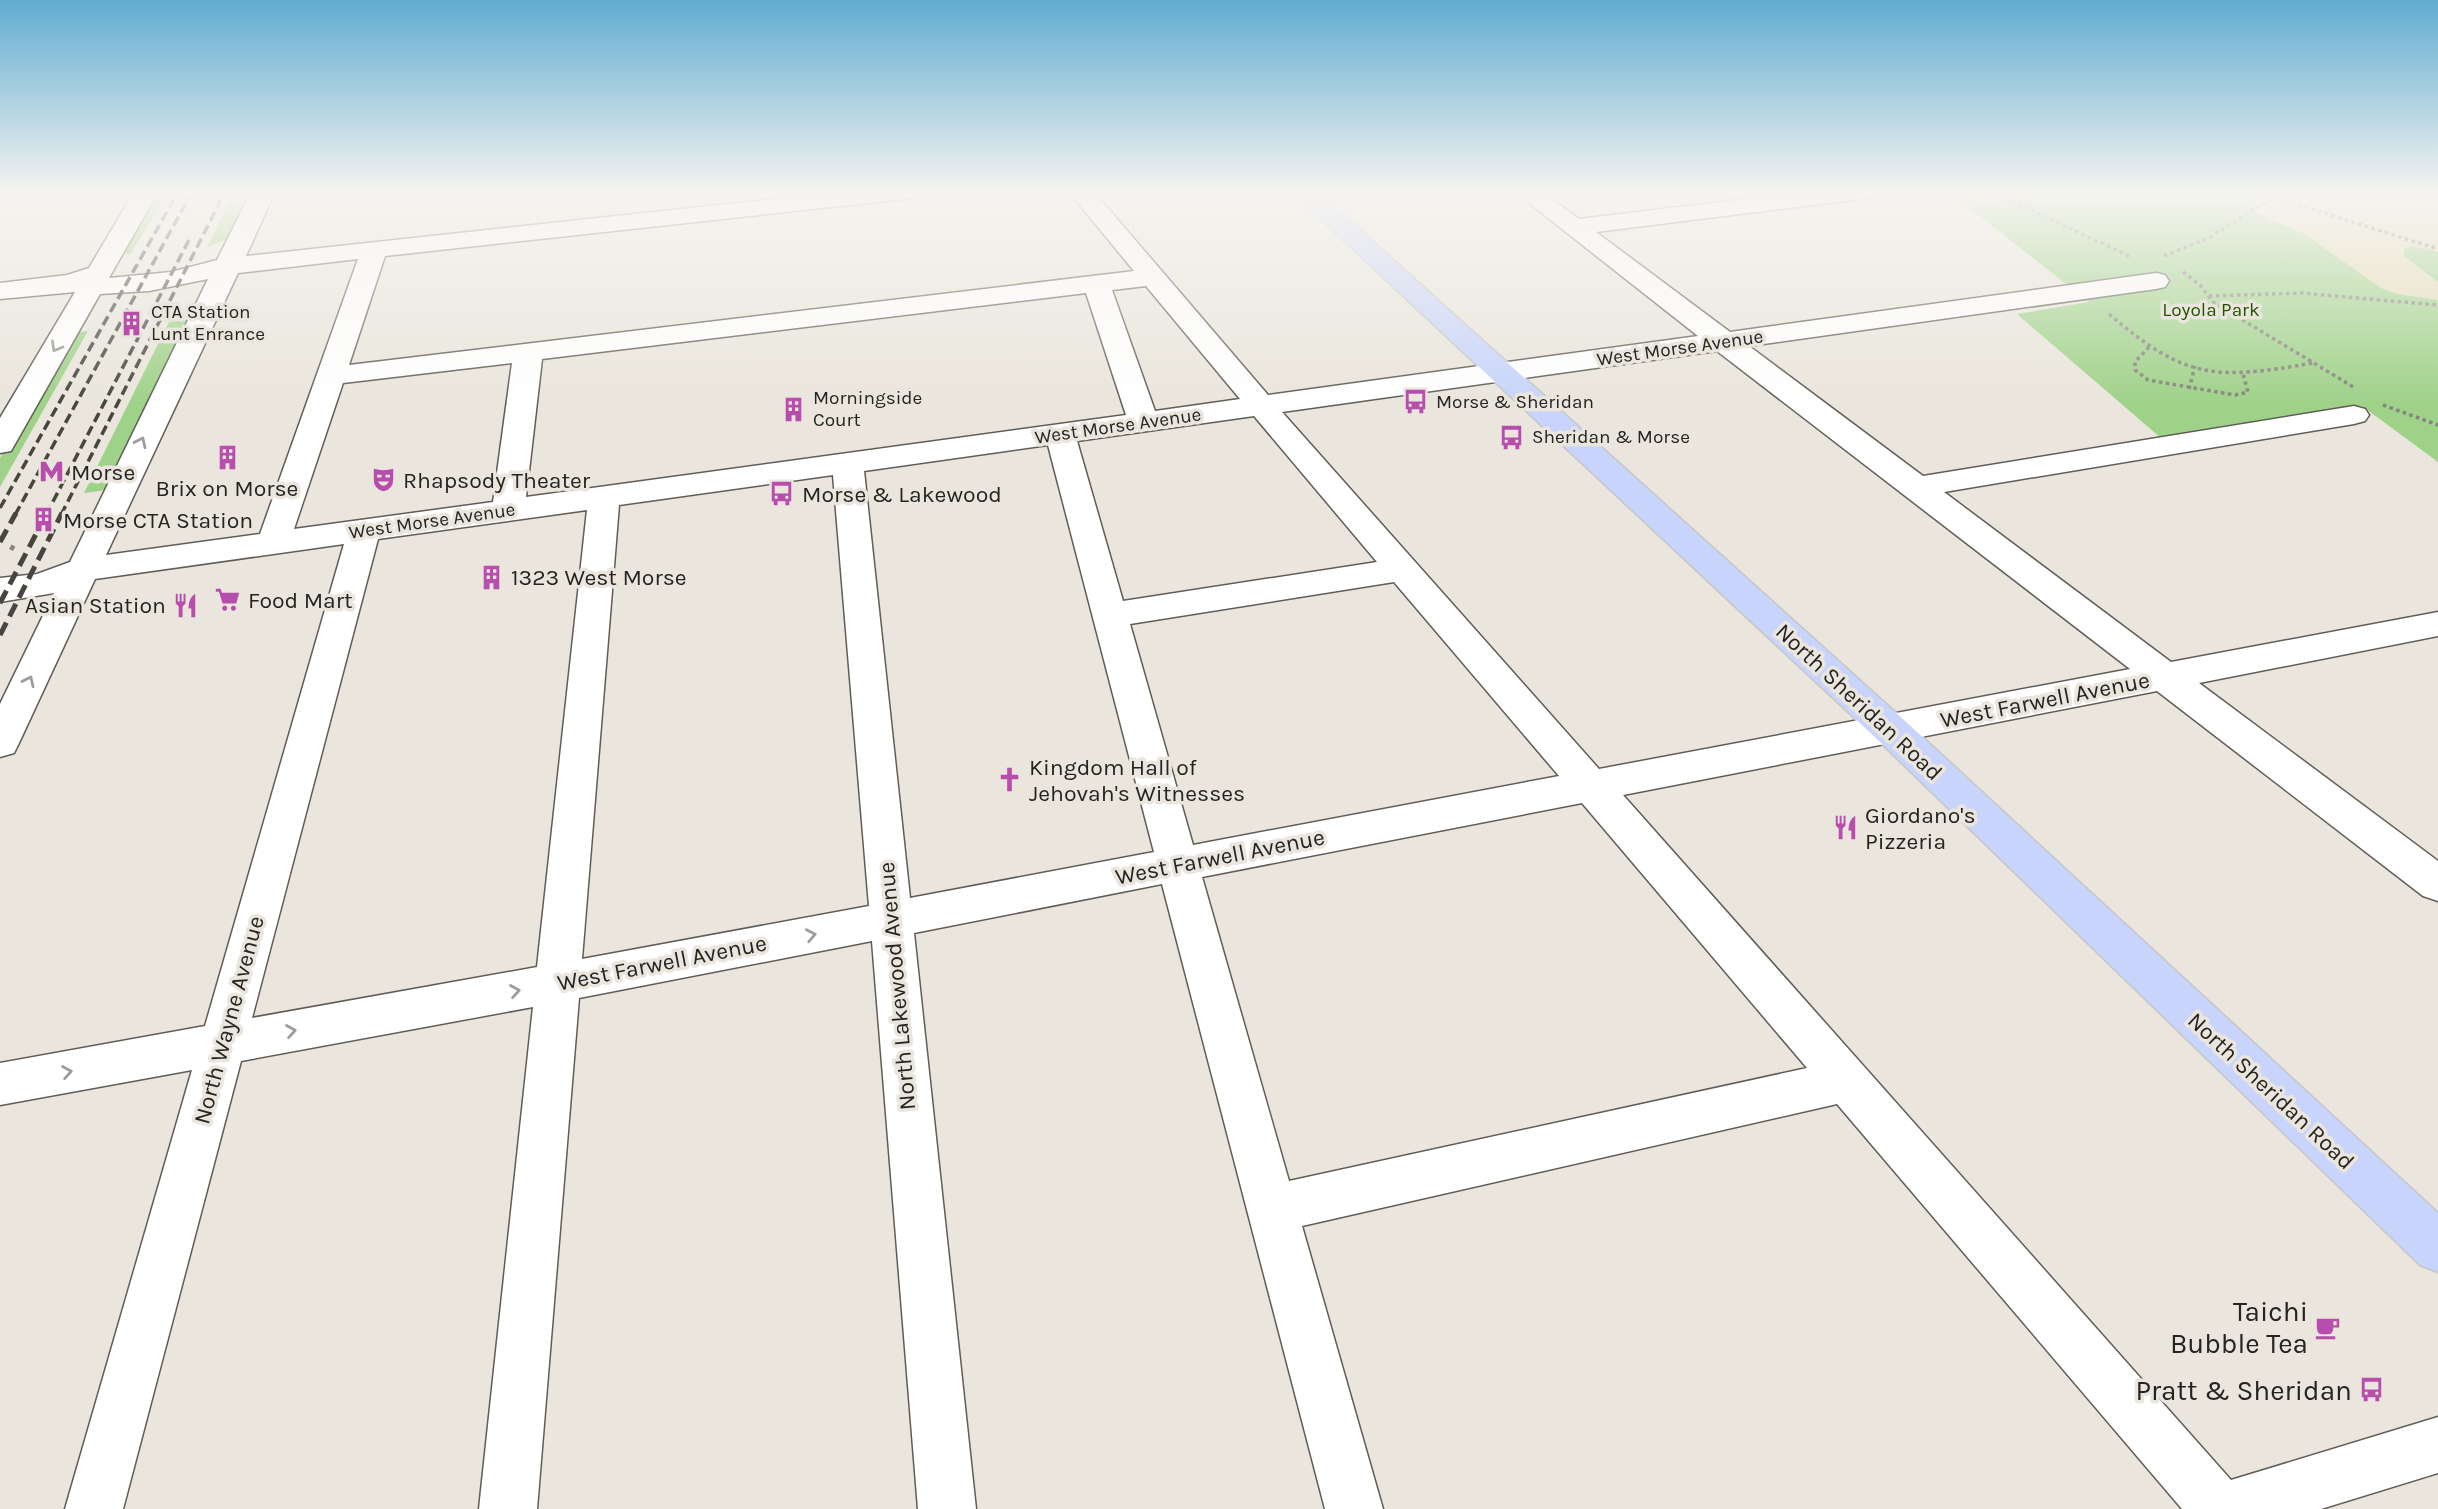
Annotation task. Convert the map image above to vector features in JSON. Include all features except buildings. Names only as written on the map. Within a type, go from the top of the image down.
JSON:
[{"type":"main road","name":"North Sheridan Road","points":[[1381,262],[1891,730],[2438,1247]]},
{"type":"street","points":[[0,444],[8,417],[99,262]]},
{"type":"street","points":[[0,743],[228,262]]},
{"type":"street","points":[[0,290],[86,281],[197,276],[226,266],[259,262]]},
{"type":"street","points":[[273,543],[370,262]]},
{"type":"street","points":[[1141,262],[1261,406],[2219,1509]]},
{"type":"street","points":[[1620,262],[2438,884]]},
{"type":"street","name":"West Morse Avenue","points":[[0,590],[43,585],[80,570],[2081,292],[2165,269]]},
{"type":"street","points":[[332,376],[877,310],[932,292],[1096,284],[1154,277]]},
{"type":"street","points":[[873,280],[877,310]]},
{"type":"street","points":[[1096,284],[1144,422]]},
{"type":"street","points":[[508,511],[528,353]]},
{"type":"street","points":[[1915,487],[2365,403]]},
{"type":"street","points":[[1060,434],[1354,1509]]},
{"type":"street","name":"North Lakewood Avenue","points":[[848,464],[947,1509]]},
{"type":"street","points":[[508,1509],[604,497]]},
{"type":"street","name":"North Wayne Avenue","points":[[94,1509],[364,531]]},
{"type":"street","name":"West Morse Avenue","points":[[9,554],[53,561],[80,570]]},
{"type":"street","points":[[1110,615],[1404,569]]},
{"type":"street","name":"West Farwell Avenue","points":[[0,1084],[557,983],[2438,624]]},
{"type":"street","points":[[1272,1209],[1847,1080]]},
{"type":"street","points":[[2229,1509],[2438,1445]]},
{"type":"path","points":[[2165,269],[2174,262]]},
{"type":"path","points":[[2165,269],[2191,276],[2208,296],[2314,363],[2365,403],[2438,425]]},
{"type":"path","points":[[2081,292],[2164,357],[2195,366],[2243,374],[2314,363]]},
{"type":"path","points":[[2208,296],[2301,293],[2438,305]]},
{"type":"path","points":[[2149,347],[2135,362],[2135,370],[2148,380],[2189,389],[2235,394],[2248,392],[2243,374]]},
{"type":"path","points":[[2189,389],[2195,366]]},
{"type":"green space","name":"Loyola Park","points":[[2039,262],[2438,262],[2438,462],[2362,406],[2161,438],[2017,314],[2089,302]]},
{"type":"green space","points":[[187,320],[107,490],[84,493],[169,322]]},
{"type":"green space","points":[[88,331],[0,487],[0,458],[73,333]]},
{"type":"sand","points":[[2345,262],[2412,262],[2438,282],[2438,300],[2397,294],[2381,288]]},
{"type":"railway","points":[[0,508],[138,262]]},
{"type":"railway","points":[[15,515],[153,262]]},
{"type":"railway","points":[[46,515],[177,262]]},
{"type":"railway","points":[[61,515],[189,262]]},
{"type":"railway","points":[[0,542],[16,513]]},
{"type":"railway","points":[[0,603],[47,513]]},
{"type":"railway","points":[[0,635],[62,513]]},
{"type":"place","name":"CTA Station Lunt Enrance","points":[[131,323]]},
{"type":"place","name":"Morse & Sheridan","points":[[1416,402]]},
{"type":"place","name":"Morningside Court","points":[[793,409]]},
{"type":"place","name":"Sheridan & Morse","points":[[1512,437]]},
{"type":"place","name":"Brix on Morse","points":[[227,458]]},
{"type":"place","name":"Morse","points":[[51,472]]},
{"type":"place","name":"Rhapsody Theater","points":[[383,480]]},
{"type":"place","name":"Morse & Lakewood","points":[[782,494]]},
{"type":"place","name":"Morse CTA Station","points":[[43,520]]},
{"type":"place","name":"1323 West Morse","points":[[491,577]]},
{"type":"place","name":"Food Mart","points":[[228,600]]},
{"type":"place","name":"Asian Station","points":[[186,605]]},
{"type":"place","name":"Kingdom Hall of Jehovah's Witnesses","points":[[1009,780]]},
{"type":"place","name":"Giordano's Pizzeria","points":[[1845,828]]},
{"type":"place","name":"Taichi Bubble Tea","points":[[2328,1327]]},
{"type":"place","name":"Pratt & Sheridan","points":[[2372,1390]]}]
